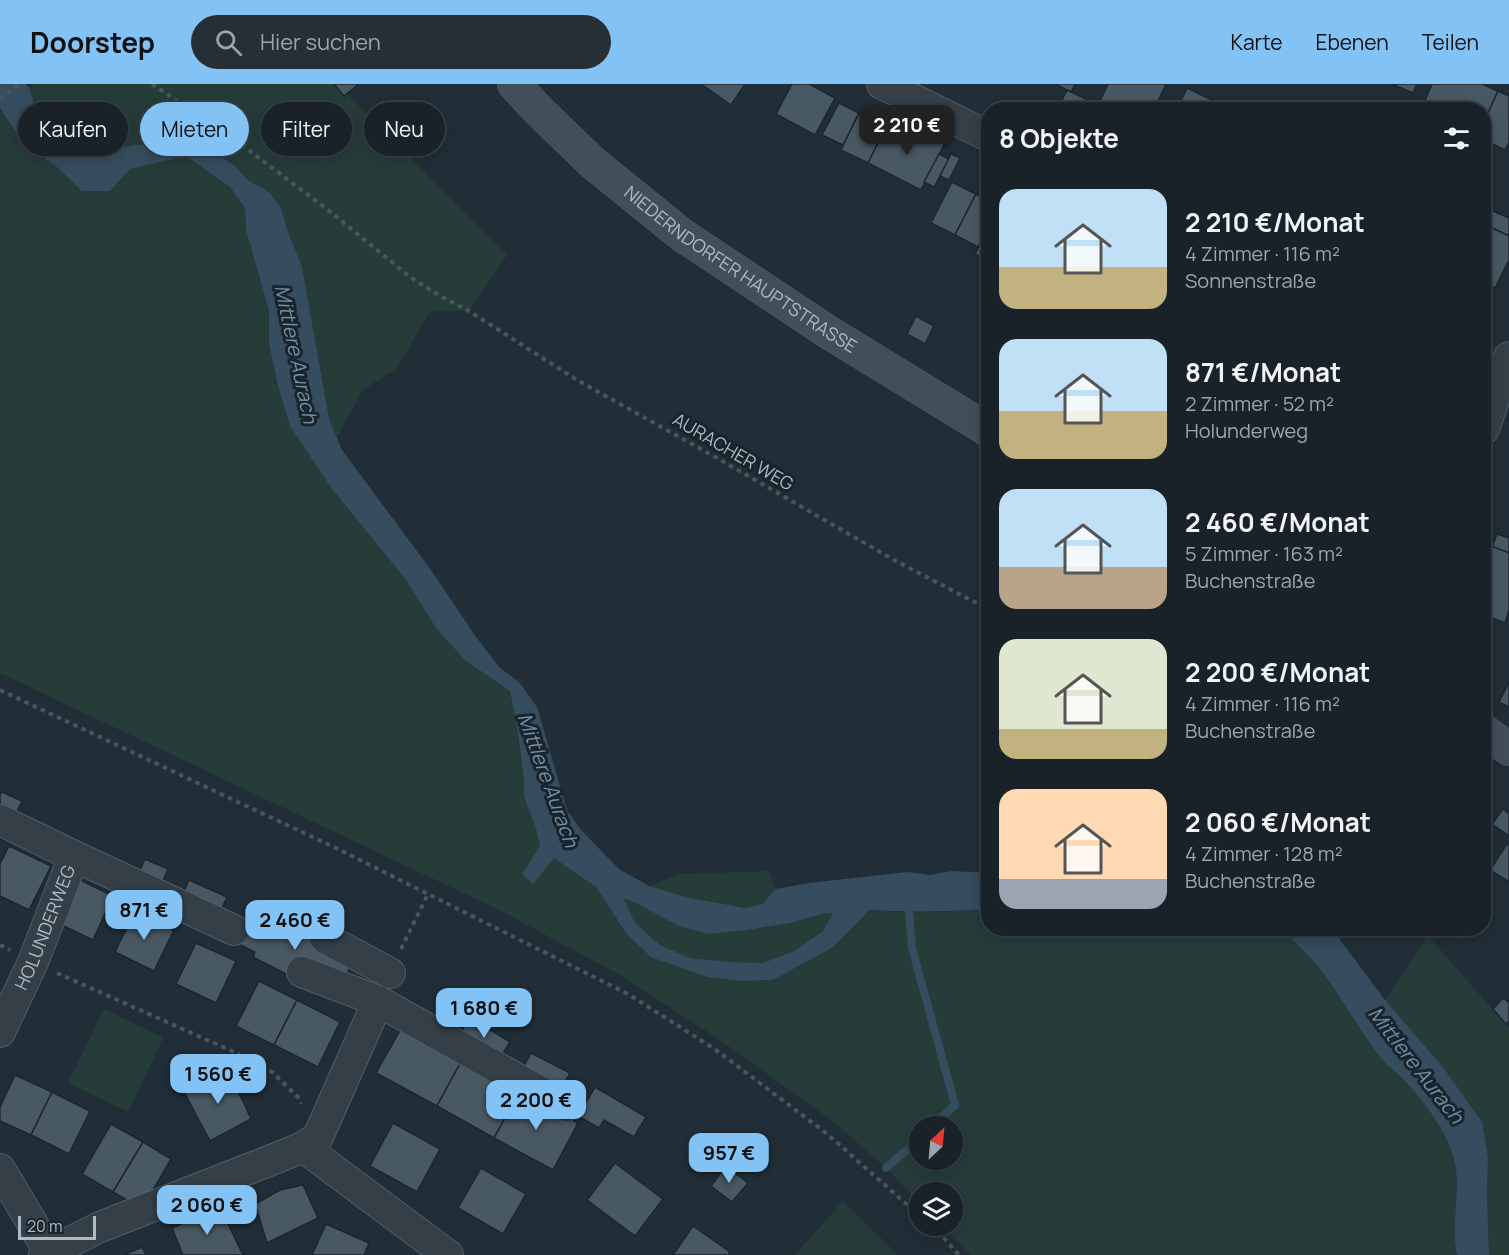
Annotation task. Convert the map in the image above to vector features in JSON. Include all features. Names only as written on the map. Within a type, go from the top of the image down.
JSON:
[{"type":"street","name":"NIEDERNDORFER HAUPTSTRASSE","points":[[514,84],[593,163],[682,235],[828,332],[981,426]]},
{"type":"street","points":[[882,84],[981,133]]},
{"type":"street","points":[[1491,404],[1502,364]]},
{"type":"street","points":[[1491,736],[1509,749]]},
{"type":"street","name":"HOLUNDERWEG","points":[[0,820],[234,930]]},
{"type":"street","name":"HOLUNDERWEG","points":[[0,1032],[33,962],[74,856]]},
{"type":"street","points":[[325,938],[390,973]]},
{"type":"street","points":[[302,972],[378,1001],[566,1106]]},
{"type":"street","points":[[0,1169],[48,1254],[100,1227],[310,1142],[378,1001]]},
{"type":"street","points":[[310,1142],[448,1255]]},
{"type":"path","points":[[0,99],[20,84]]},
{"type":"path","name":"AURACHER WEG","points":[[152,84],[238,142],[328,210],[410,277],[469,311],[577,380],[894,560],[981,605]]},
{"type":"path","points":[[0,690],[340,850],[628,994],[716,1050],[826,1133],[909,1206]]},
{"type":"path","points":[[33,962],[234,1052],[272,1072],[298,1097],[310,1142]]},
{"type":"path","points":[[942,1236],[959,1255]]},
{"type":"green space","points":[[34,84],[337,84],[364,111],[364,156],[409,156],[507,255],[469,311],[430,311],[397,368],[363,390],[337,437],[329,419],[281,208],[270,193],[248,180],[234,165],[220,156],[249,156],[249,102],[140,102],[140,145],[128,146],[128,102],[34,102],[30,90]]},
{"type":"green space","points":[[2,111],[18,135],[18,156],[41,156],[71,174],[110,191],[130,169],[186,156],[230,187],[245,208],[246,230],[269,311],[269,344],[290,426],[332,489],[407,581],[466,661],[510,691],[518,733],[524,797],[537,828],[540,847],[522,874],[533,883],[554,857],[596,887],[626,933],[707,977],[742,981],[773,980],[832,948],[864,916],[867,910],[928,912],[981,909],[981,936],[1290,936],[1324,975],[1376,1051],[1426,1106],[1446,1138],[1451,1148],[1456,1171],[1455,1243],[1457,1255],[971,1255],[952,1236],[963,1236],[963,1182],[909,1182],[909,1192],[834,1122],[720,1040],[620,975],[501,911],[0,673],[0,112]]},
{"type":"green space","points":[[769,871],[775,889],[763,904],[746,908],[690,898],[649,886],[679,874]]},
{"type":"green space","points":[[622,897],[709,934],[790,923],[833,912],[823,931],[794,951],[763,963],[730,962],[690,958],[660,945],[635,923]]},
{"type":"green space","points":[[1428,936],[1509,1028],[1509,1255],[1489,1255],[1488,1158],[1442,1066],[1385,1000]]},
{"type":"green space","points":[[104,1009],[163,1038],[128,1112],[68,1083]]},
{"type":"green space","points":[[843,1201],[898,1255],[795,1255]]},
{"type":"water","points":[[0,84],[26,84],[30,90],[34,102],[18,102],[18,134],[0,108]]},
{"type":"water","points":[[140,145],[140,156],[186,156],[130,169],[110,191],[82,191],[57,167],[41,156],[128,156],[128,146]]},
{"type":"water","name":"Mittlere Aurach","points":[[186,156],[220,156],[234,165],[248,180],[270,193],[281,208],[302,267],[329,419],[342,450],[499,667],[519,682],[537,707],[567,810],[581,830],[619,869],[649,886],[690,898],[746,908],[763,904],[775,889],[809,883],[907,872],[930,875],[952,871],[981,873],[981,909],[868,910],[832,948],[773,980],[742,981],[707,977],[651,957],[626,933],[596,887],[554,858],[533,884],[522,874],[540,846],[524,797],[518,733],[510,691],[466,661],[436,628],[407,581],[332,489],[290,426],[269,344],[269,311],[246,230],[245,208],[230,187]],"holes":[[[623,898],[679,926],[709,934],[790,923],[833,913],[823,931],[794,951],[763,963],[730,962],[690,958],[660,945],[635,923]]]},
{"type":"water","name":"Mittlere Aurach","points":[[1290,936],[1337,936],[1385,1000],[1442,1066],[1482,1122],[1488,1158],[1489,1255],[1457,1255],[1455,1243],[1456,1171],[1451,1148],[1446,1138],[1426,1106],[1401,1077],[1386,1064],[1324,975]]},
{"type":"building","points":[[334,84],[359,84],[344,96]]},
{"type":"building","points":[[701,84],[745,84],[731,105]]},
{"type":"building","points":[[792,84],[809,84],[835,98],[815,135],[776,114]]},
{"type":"building","points":[[1055,84],[1075,84],[1071,92]]},
{"type":"building","points":[[1108,84],[1166,84],[1158,102],[1100,101]]},
{"type":"building","points":[[1392,84],[1417,84],[1413,93]]},
{"type":"building","points":[[1432,84],[1482,84],[1498,91],[1491,106],[1491,102],[1424,102]]},
{"type":"building","points":[[1187,88],[1216,102],[1181,102]]},
{"type":"building","points":[[1067,90],[1088,100],[1087,102],[1061,102]]},
{"type":"building","points":[[1498,91],[1509,96],[1509,142],[1505,150],[1491,143],[1491,106]]},
{"type":"building","points":[[839,103],[859,113],[843,145],[822,135]]},
{"type":"building","points":[[859,113],[886,127],[868,163],[841,150]]},
{"type":"building","points":[[886,127],[914,141],[919,130],[945,143],[921,190],[868,163]]},
{"type":"building","points":[[939,154],[949,159],[934,187],[924,182]]},
{"type":"building","points":[[951,154],[960,158],[949,180],[940,176]]},
{"type":"building","points":[[952,182],[976,194],[955,235],[931,223]]},
{"type":"building","points":[[976,194],[981,197],[981,241],[978,247],[955,235]]},
{"type":"building","points":[[1493,211],[1509,218],[1509,236],[1491,227]]},
{"type":"building","points":[[1491,227],[1509,236],[1509,260],[1495,288],[1491,286]]},
{"type":"building","points":[[981,242],[981,257],[975,254]]},
{"type":"building","points":[[916,316],[934,326],[925,344],[907,334]]},
{"type":"building","points":[[1497,534],[1509,538],[1509,553],[1492,547]]},
{"type":"building","points":[[1491,546],[1509,553],[1509,610],[1505,623],[1491,618]]},
{"type":"building","points":[[1509,682],[1509,707],[1499,702]]},
{"type":"building","points":[[2,792],[22,801],[13,819],[0,812]]},
{"type":"building","points":[[1503,809],[1509,814],[1509,836],[1492,824]]},
{"type":"building","points":[[1509,841],[1509,882],[1491,868]]},
{"type":"building","points":[[9,846],[51,866],[29,910],[0,896],[0,864]]},
{"type":"building","points":[[145,859],[168,869],[159,890],[136,879]]},
{"type":"building","points":[[74,877],[113,896],[93,940],[53,921]]},
{"type":"building","points":[[189,880],[227,897],[218,917],[180,900]]},
{"type":"building","points":[[135,911],[174,930],[154,971],[115,952]]},
{"type":"building","points":[[269,915],[355,958],[343,981],[290,976],[253,957],[255,952],[235,942],[246,922],[262,930]]},
{"type":"building","points":[[196,943],[236,961],[216,1003],[176,984]]},
{"type":"building","points":[[259,981],[297,1000],[274,1045],[236,1026]]},
{"type":"building","points":[[1503,998],[1509,1003],[1509,1021],[1506,1024],[1493,1009]]},
{"type":"building","points":[[297,1000],[340,1022],[318,1067],[274,1045]]},
{"type":"building","points":[[470,1017],[510,1042],[498,1062],[458,1037]]},
{"type":"building","points":[[402,1027],[462,1060],[437,1106],[376,1073]]},
{"type":"building","points":[[531,1053],[570,1073],[559,1093],[521,1072]]},
{"type":"building","points":[[462,1060],[520,1091],[494,1138],[437,1106]]},
{"type":"building","points":[[225,1070],[251,1119],[210,1141],[184,1092]]},
{"type":"building","points":[[15,1075],[52,1092],[31,1135],[0,1121],[0,1107]]},
{"type":"building","points":[[595,1087],[646,1117],[634,1137],[604,1120],[599,1128],[578,1116]]},
{"type":"building","points":[[520,1091],[578,1123],[553,1170],[494,1138]]},
{"type":"building","points":[[52,1092],[90,1111],[69,1154],[31,1135]]},
{"type":"building","points":[[393,1123],[440,1149],[417,1192],[370,1166]]},
{"type":"building","points":[[111,1124],[143,1142],[113,1192],[82,1174]]},
{"type":"building","points":[[143,1142],[171,1159],[142,1209],[113,1192]]},
{"type":"building","points":[[615,1163],[663,1199],[635,1236],[587,1200]]},
{"type":"building","points":[[726,1166],[748,1183],[732,1202],[711,1186]]},
{"type":"building","points":[[481,1168],[526,1194],[503,1234],[458,1208]]},
{"type":"building","points":[[303,1185],[318,1218],[267,1243],[255,1204],[280,1190]]},
{"type":"building","points":[[220,1207],[243,1255],[183,1255],[172,1228]]},
{"type":"building","points":[[326,1224],[369,1243],[364,1255],[312,1255]]},
{"type":"building","points":[[693,1226],[730,1252],[728,1255],[673,1255]]},
{"type":"building","points":[[142,1247],[146,1255],[124,1255]]},
{"type":"waterway","points":[[909,912],[912,948],[955,1105],[943,1116]]},
{"type":"waterway","points":[[886,1168],[909,1148]]}]
